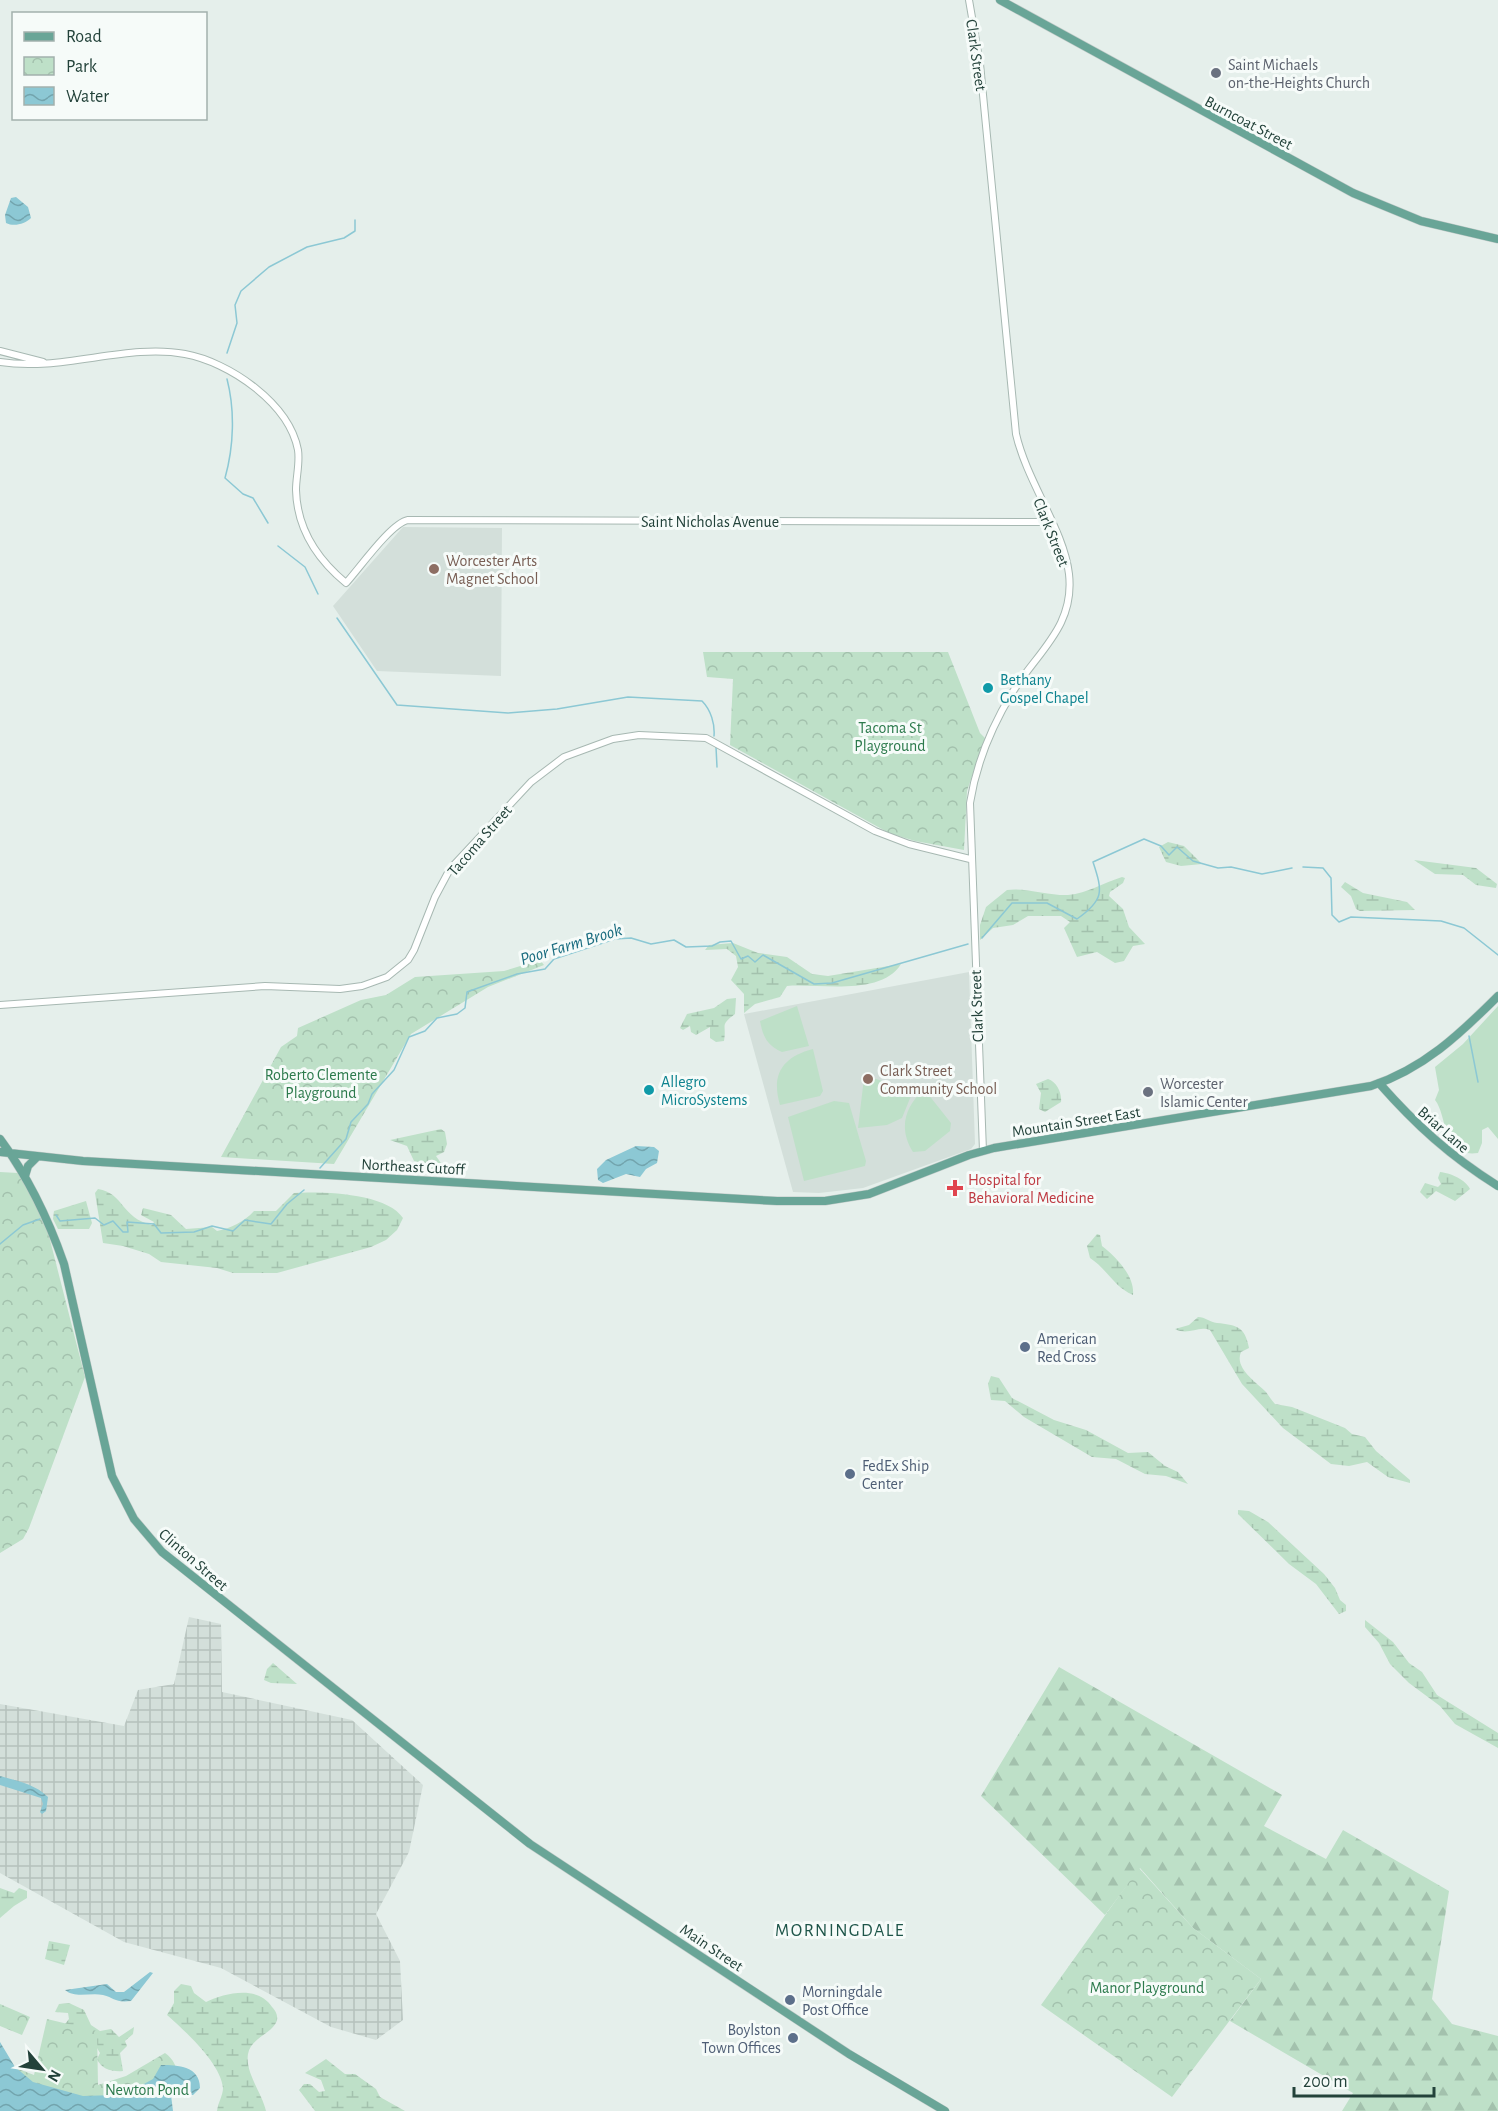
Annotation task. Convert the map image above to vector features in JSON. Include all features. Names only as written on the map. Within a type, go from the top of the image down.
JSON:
[{"type":"main road","name":"Burncoat Street","points":[[1000,0],[1353,193],[1421,221],[1498,239]]},
{"type":"main road","name":"Mountain Street East","points":[[813,1202],[844,1200],[869,1194],[983,1152],[1057,1136],[1318,1096],[1379,1083],[1433,1056],[1498,996]]},
{"type":"main road","name":"Briar Lane","points":[[1379,1083],[1421,1129],[1448,1153],[1498,1186]]},
{"type":"main road","name":"Clinton Street","points":[[0,1139],[25,1176],[48,1219],[63,1264],[112,1476],[125,1504],[143,1532],[175,1564],[468,1797]]},
{"type":"main road","name":"Northeast Cutoff","points":[[0,1152],[37,1157],[813,1202]]},
{"type":"main road","points":[[25,1176],[28,1166],[37,1157]]},
{"type":"main road","name":"Main Street","points":[[468,1797],[561,1866],[849,2054],[945,2111]]},
{"type":"street","name":"Clark Street","points":[[969,0],[980,64],[1016,433],[1028,474],[1069,571],[1069,604],[1057,634],[1011,693],[984,752],[970,803],[970,859],[983,1152]]},
{"type":"street","points":[[0,351],[52,364]]},
{"type":"street","name":"Saint Nicholas Avenue","points":[[52,364],[146,353],[175,352],[207,359],[240,376],[271,404],[293,435],[298,453],[297,504],[304,529],[319,557],[346,583],[400,524],[415,520],[1050,522]]},
{"type":"street","points":[[0,362],[52,364]]},
{"type":"street","name":"Tacoma Street","points":[[0,1005],[265,986],[340,989],[362,986],[387,977],[408,960],[414,950],[435,897],[450,870],[531,782],[564,756],[613,739],[639,735],[706,738],[875,831],[909,844],[970,859]]},
{"type":"shaded area","name":"Worcester Arts Magnet School","points":[[403,527],[502,528],[501,676],[377,671],[333,606]]},
{"type":"shaded area","name":"Clark Street Community School","points":[[969,972],[975,1144],[971,1149],[863,1188],[819,1193],[793,1192],[744,1014]]},
{"type":"shaded area","points":[[189,1617],[221,1624],[222,1692],[352,1720],[423,1785],[409,1852],[376,1914],[400,1961],[403,2020],[376,2040],[331,2027],[221,1968],[124,1942],[0,1873],[0,1704],[124,1726],[138,1690],[174,1684]]},
{"type":"green space","name":"Tacoma St Playground","points":[[703,652],[948,652],[980,733],[985,738],[967,791],[964,850],[915,841],[889,833],[730,745],[733,679],[707,677]]},
{"type":"green space","points":[[1168,842],[1184,846],[1202,864],[1181,866],[1166,862],[1159,847]]},
{"type":"green space","points":[[1414,860],[1476,868],[1497,884],[1496,888],[1476,885],[1463,875],[1435,874]]},
{"type":"green space","points":[[1122,877],[1125,878],[1123,883],[1110,892],[1109,896],[1123,909],[1129,927],[1145,944],[1133,946],[1124,961],[1115,963],[1097,952],[1077,957],[1064,928],[1070,922],[1061,916],[1028,916],[1013,925],[993,928],[980,940],[980,925],[986,907],[1007,890],[1068,895],[1089,890]]},
{"type":"green space","points":[[1345,882],[1363,893],[1407,902],[1415,910],[1360,911],[1356,909],[1351,896],[1341,887]]},
{"type":"green space","points":[[733,943],[758,953],[787,957],[812,974],[828,976],[901,964],[892,974],[864,985],[787,986],[780,997],[755,1004],[744,1013],[744,994],[731,980],[738,967],[736,956],[727,949],[705,950],[709,945]]},
{"type":"green space","name":"Roberto Clemente Playground","points":[[540,960],[544,965],[488,987],[411,1034],[334,1164],[221,1157],[281,1047],[297,1036],[298,1028],[361,1000],[386,995],[415,977],[504,971]]},
{"type":"green space","points":[[736,998],[735,1014],[727,1021],[724,1041],[716,1042],[710,1038],[710,1027],[696,1035],[691,1032],[690,1026],[683,1030],[680,1028],[687,1014],[714,1008],[727,999]]},
{"type":"green space","points":[[797,1006],[809,1046],[782,1052],[766,1040],[760,1021]]},
{"type":"green space","points":[[1498,1006],[1498,1139],[1488,1127],[1482,1130],[1482,1143],[1478,1153],[1466,1153],[1452,1143],[1435,1100],[1439,1090],[1435,1067],[1463,1044]]},
{"type":"green space","points":[[813,1049],[823,1091],[820,1096],[780,1105],[777,1085],[782,1069],[794,1057]]},
{"type":"green space","points":[[870,1077],[913,1091],[902,1118],[887,1125],[858,1128],[864,1078]]},
{"type":"green space","points":[[1048,1079],[1058,1088],[1061,1102],[1045,1112],[1039,1109],[1041,1093],[1036,1084]]},
{"type":"green space","points":[[924,1089],[951,1123],[950,1131],[925,1151],[913,1152],[906,1135],[906,1118],[912,1103]]},
{"type":"green space","points":[[834,1101],[849,1103],[866,1161],[865,1166],[804,1181],[788,1117]]},
{"type":"green space","points":[[441,1129],[445,1132],[447,1144],[444,1152],[436,1156],[443,1166],[435,1172],[428,1172],[423,1164],[414,1161],[407,1146],[390,1140]]},
{"type":"green space","points":[[0,1172],[18,1173],[41,1212],[85,1377],[29,1528],[23,1539],[0,1553]]},
{"type":"green space","points":[[1440,1172],[1458,1178],[1470,1189],[1455,1201],[1436,1191],[1427,1199],[1420,1192],[1425,1183],[1438,1187],[1441,1184],[1438,1178]]},
{"type":"green space","points":[[98,1189],[113,1195],[128,1212],[142,1222],[152,1225],[154,1222],[141,1215],[143,1208],[171,1215],[186,1229],[212,1227],[217,1231],[227,1228],[242,1221],[254,1211],[276,1211],[294,1193],[353,1195],[383,1203],[403,1218],[397,1230],[386,1240],[371,1247],[277,1273],[233,1273],[217,1268],[161,1262],[149,1254],[103,1243],[95,1193]]},
{"type":"green space","points":[[86,1201],[92,1223],[89,1229],[58,1229],[53,1219],[54,1211]]},
{"type":"green space","points":[[1097,1234],[1100,1235],[1102,1246],[1128,1274],[1133,1295],[1126,1292],[1090,1258],[1087,1246]]},
{"type":"green space","points":[[1198,1317],[1234,1326],[1242,1331],[1249,1348],[1241,1352],[1243,1369],[1275,1404],[1292,1407],[1345,1428],[1352,1434],[1365,1437],[1376,1451],[1410,1480],[1410,1483],[1388,1477],[1367,1462],[1349,1466],[1331,1464],[1283,1428],[1242,1384],[1210,1330],[1180,1331],[1175,1329],[1189,1325]]},
{"type":"green space","points":[[991,1376],[999,1378],[1012,1398],[1054,1420],[1086,1430],[1128,1453],[1148,1452],[1165,1466],[1178,1472],[1188,1484],[1166,1476],[1145,1474],[1116,1459],[1092,1457],[1024,1417],[1005,1401],[991,1400],[988,1384]]},
{"type":"green space","points":[[1238,1510],[1249,1511],[1268,1522],[1324,1574],[1335,1588],[1340,1600],[1346,1605],[1346,1611],[1339,1614],[1316,1584],[1289,1564],[1238,1514]]},
{"type":"green space","points":[[1365,1620],[1393,1642],[1409,1663],[1422,1672],[1437,1695],[1498,1733],[1498,1748],[1455,1724],[1440,1706],[1409,1683],[1390,1664],[1379,1643],[1365,1627]]},
{"type":"green space","points":[[273,1663],[297,1684],[271,1683],[264,1680],[267,1669]]},
{"type":"green space","points":[[1059,1667],[1282,1795],[1264,1826],[1326,1859],[1343,1830],[1449,1891],[1432,1999],[1452,2024],[1498,2036],[1498,2111],[1342,2111],[1353,2093],[1230,2021],[1261,1979],[1193,1928],[1140,1868],[1105,1915],[981,1796]]},
{"type":"green space","name":"Manor Playground","points":[[1139,1868],[1193,1928],[1261,1979],[1172,2097],[1041,2005]]},
{"type":"green space","points":[[0,1888],[14,1893],[19,1888],[27,1891],[27,1898],[0,1918]]},
{"type":"green space","points":[[49,1941],[70,1945],[64,1965],[45,1959]]},
{"type":"green space","points":[[181,1984],[191,1986],[194,1993],[206,2002],[222,1996],[250,1993],[266,2000],[277,2014],[275,2025],[253,2043],[248,2054],[251,2076],[266,2111],[217,2111],[223,2088],[216,2068],[200,2047],[167,2015],[174,2003],[174,1991]]},
{"type":"green space","points":[[69,2003],[84,2010],[91,2025],[100,2031],[111,2029],[119,2037],[134,2027],[133,2034],[125,2041],[127,2046],[120,2053],[123,2071],[111,2070],[101,2065],[97,2059],[100,2053],[97,2048],[65,2024],[69,2019],[68,2013],[55,2012],[59,2004]]},
{"type":"green space","points":[[0,2004],[30,2017],[22,2035],[0,2026]]},
{"type":"green space","name":"Newton Pond","points":[[47,2019],[97,2031],[98,2085],[126,2076],[165,2053],[174,2062],[178,2075],[174,2093],[170,2099],[0,2111],[0,2062],[34,2075]]},
{"type":"green space","points":[[326,2059],[345,2074],[355,2074],[376,2089],[380,2097],[405,2111],[315,2111],[299,2090],[304,2084],[310,2084],[319,2092],[325,2091],[321,2080],[305,2073]]},
{"type":"water","points":[[16,197],[28,207],[31,218],[26,222],[12,225],[6,223],[5,215],[11,198]]},
{"type":"water","points":[[636,1146],[654,1147],[659,1151],[657,1163],[646,1169],[640,1177],[626,1174],[603,1183],[598,1180],[597,1169],[606,1160]]},
{"type":"water","points":[[0,1776],[26,1784],[43,1793],[48,1797],[46,1811],[42,1814],[40,1812],[43,1804],[41,1798],[0,1785]]},
{"type":"water","points":[[150,1972],[153,1973],[131,2001],[118,2001],[98,1994],[78,1995],[65,1990],[107,1984],[116,1992],[124,1992]]},
{"type":"water","name":"Newton Pond","points":[[0,2042],[15,2067],[33,2082],[83,2096],[115,2095],[133,2090],[153,2079],[161,2065],[187,2068],[196,2075],[200,2088],[193,2095],[171,2095],[173,2111],[0,2111]]},
{"type":"waterway","points":[[227,353],[237,323],[235,305],[241,291],[269,267],[307,247],[344,238],[355,231],[355,220]]},
{"type":"waterway","points":[[227,379],[232,428],[225,478],[243,494],[253,498],[268,523]]},
{"type":"waterway","points":[[278,546],[305,567],[318,594]]},
{"type":"waterway","points":[[337,618],[397,705],[508,713],[557,709],[628,697],[702,701],[712,717],[714,736]]},
{"type":"waterway","points":[[716,747],[717,767]]},
{"type":"waterway","name":"Poor Farm Brook","points":[[982,938],[1012,903],[1047,903],[1077,919],[1097,901],[1099,895],[1099,881],[1093,862],[1144,839],[1161,846],[1169,855],[1177,847],[1193,861],[1218,868],[1231,867],[1262,874],[1292,868]]},
{"type":"waterway","name":"Poor Farm Brook","points":[[1303,867],[1323,868],[1331,878],[1332,915],[1339,922],[1351,917],[1441,921],[1464,928],[1498,955]]},
{"type":"waterway","name":"Poor Farm Brook","points":[[320,1168],[346,1139],[351,1122],[394,1070],[409,1037],[425,1031],[437,1018],[457,1014],[465,1008],[467,992],[517,974],[545,969],[554,959],[615,939],[631,938],[651,944],[674,940],[686,947],[712,946],[720,942],[731,941],[741,959],[748,956],[755,962],[763,955],[814,984],[832,983],[968,944]]},
{"type":"waterway","points":[[1469,1036],[1478,1082]]},
{"type":"waterway","name":"Poor Farm Brook","points":[[56,1215],[60,1221],[95,1218],[104,1225],[113,1221],[123,1232],[128,1232],[127,1222],[154,1224],[161,1233],[194,1232],[212,1226],[233,1231],[245,1220],[271,1224],[287,1204],[304,1190]]},
{"type":"waterway","name":"Poor Farm Brook","points":[[0,1244],[23,1225],[40,1219]]},
{"type":"place","name":"Saint Michaels on-the-Heights Church","points":[[1216,73]]},
{"type":"place","name":"Worcester Arts Magnet School","points":[[434,569]]},
{"type":"place","name":"Bethany Gospel Chapel","points":[[988,688]]},
{"type":"place","name":"Clark Street Community School","points":[[868,1079]]},
{"type":"place","name":"Allegro MicroSystems","points":[[649,1090]]},
{"type":"place","name":"Worcester Islamic Center","points":[[1148,1092]]},
{"type":"place","name":"Hospital for Behavioral Medicine","points":[[955,1188]]},
{"type":"place","name":"American Red Cross","points":[[1025,1347]]},
{"type":"place","name":"FedEx Ship Center","points":[[850,1474]]},
{"type":"place","name":"Morningdale Post Office","points":[[790,2000]]},
{"type":"place","name":"Boylston Town Offices","points":[[793,2038]]},
{"type":"district","name":"MORNINGDALE","points":[[840,1930]]}]
